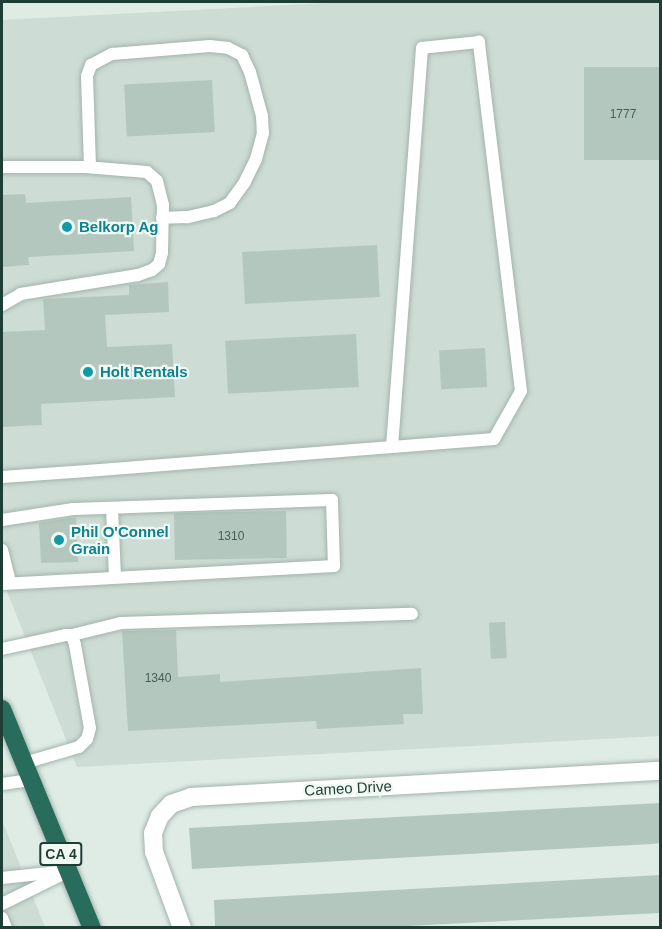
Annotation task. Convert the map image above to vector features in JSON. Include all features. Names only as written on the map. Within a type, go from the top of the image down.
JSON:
[{"type":"highway","name":"CA 4","points":[[2,709],[92,927]]},
{"type":"street","name":"Cameo Drive","points":[[182,927],[154,852],[153,832],[160,816],[171,804],[191,796],[660,771]]},
{"type":"lane","points":[[2,477],[494,440],[521,391],[479,42],[422,48],[392,447]]},
{"type":"lane","points":[[90,167],[87,76],[92,65],[112,54],[210,46],[228,48],[242,55],[250,72],[259,105],[263,133],[256,159],[245,182],[230,203],[214,211],[187,217],[162,218]]},
{"type":"lane","points":[[2,167],[90,167],[147,172],[157,181],[162,218],[162,253],[159,264],[152,270],[138,275],[21,294],[2,305]]},
{"type":"lane","points":[[2,520],[73,509],[332,500],[334,566],[6,584],[2,550]]},
{"type":"lane","points":[[112,508],[115,577]]},
{"type":"lane","points":[[2,649],[72,635],[121,622],[412,614]]},
{"type":"lane","points":[[2,784],[79,747],[87,739],[90,728],[72,635]]},
{"type":"lane","points":[[2,878],[69,871]]},
{"type":"lane","points":[[2,904],[69,871]]},
{"type":"lane","points":[[2,918],[6,927]]},
{"type":"shaded area","points":[[346,2],[660,2],[660,736],[77,767],[2,579],[2,20]]},
{"type":"shaded area","points":[[2,820],[45,927],[2,927]]},
{"type":"building","points":[[584,67],[660,67],[660,160],[584,160]]},
{"type":"building","points":[[212,80],[215,132],[127,137],[124,85]]},
{"type":"building","name":"Belkorp Ag","points":[[25,194],[26,203],[131,197],[134,251],[28,257],[29,265],[2,267],[2,195]]},
{"type":"building","points":[[377,245],[380,297],[245,304],[242,252]]},
{"type":"building","name":"Holt Rentals","points":[[168,282],[169,312],[105,315],[107,347],[172,344],[175,397],[41,404],[42,425],[2,427],[2,332],[45,330],[43,299],[129,295],[129,285]]},
{"type":"building","points":[[356,334],[359,387],[228,394],[225,341]]},
{"type":"building","points":[[485,348],[487,387],[441,389],[439,350]]},
{"type":"building","points":[[286,511],[287,558],[175,560],[174,513]]},
{"type":"building","name":"Phil O'Connel Grain","points":[[76,518],[78,562],[41,563],[39,523]]},
{"type":"building","points":[[505,622],[507,658],[491,659],[489,623]]},
{"type":"building","points":[[176,630],[178,677],[220,674],[220,682],[421,668],[423,714],[403,714],[404,724],[317,729],[316,721],[128,731],[122,631]]},
{"type":"building","points":[[660,803],[660,843],[192,869],[189,828]]},
{"type":"building","points":[[660,875],[660,913],[388,927],[215,927],[214,900]]},
{"type":"place","name":"Belkorp Ag","points":[[67,227]]},
{"type":"place","name":"Holt Rentals","points":[[88,372]]},
{"type":"place","name":"Phil O'Connel Grain","points":[[59,540]]}]
